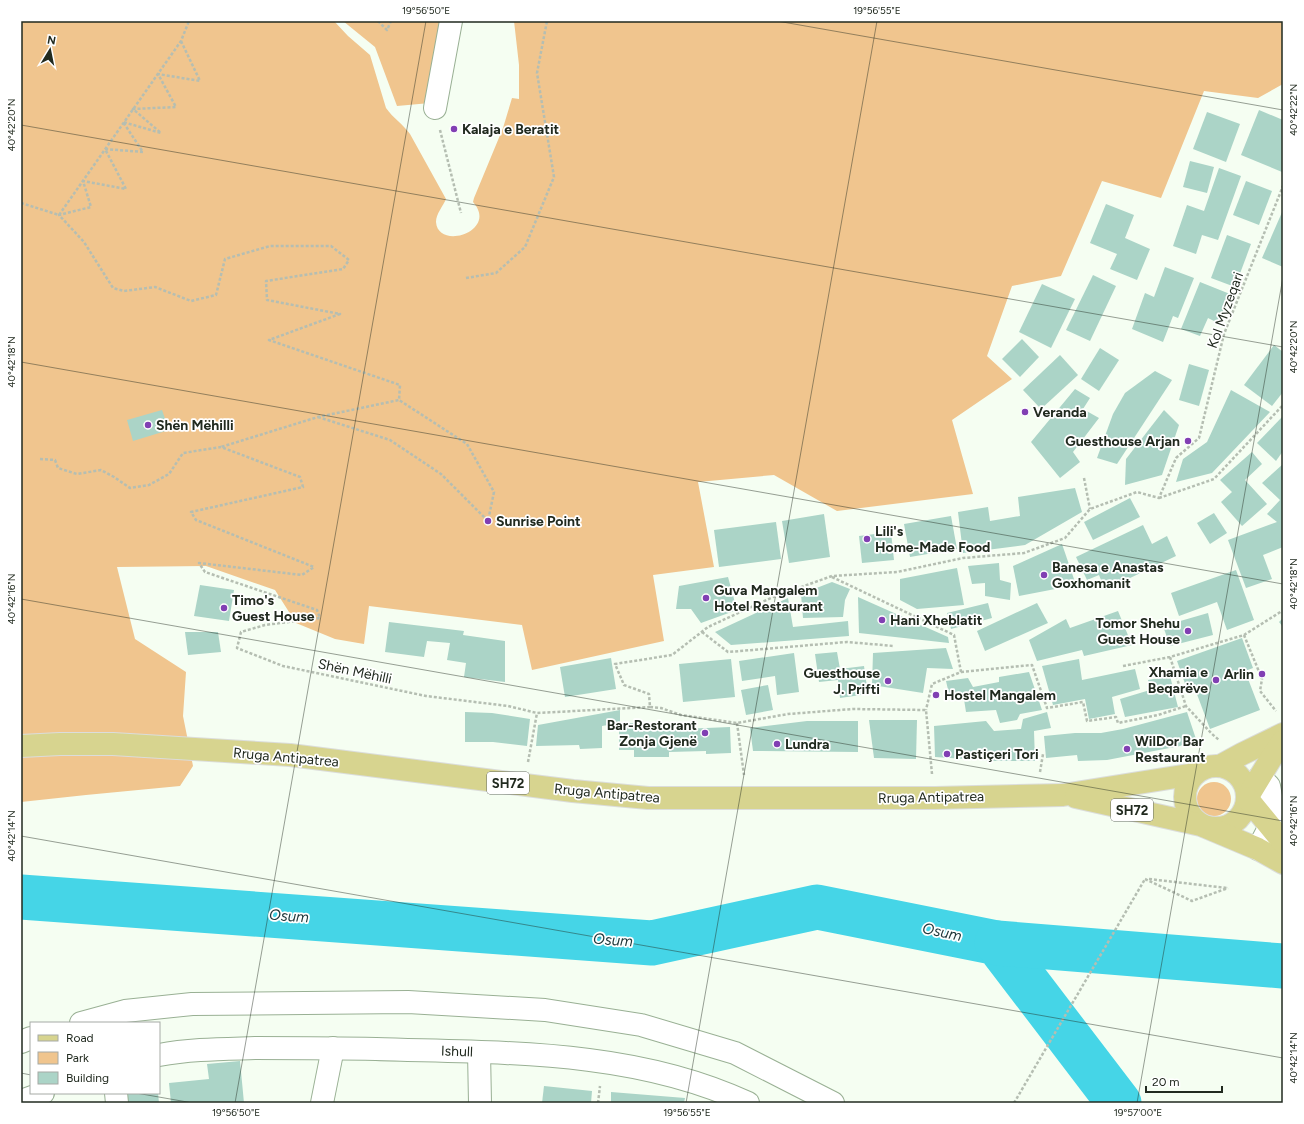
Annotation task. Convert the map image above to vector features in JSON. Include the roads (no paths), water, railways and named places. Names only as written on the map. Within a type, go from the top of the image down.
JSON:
[{"type":"main road","name":"SH72","points":[[1195,774],[1207,767],[1229,761],[1281,724]]},
{"type":"main road","name":"SH72","points":[[1063,796],[1081,798],[1201,824],[1210,828],[1220,828],[1230,825],[1237,820],[1243,812],[1246,806],[1247,798],[1275,752],[1283,742]]},
{"type":"main road","name":"Rruga Antipatrea","points":[[21,746],[113,744],[290,755],[573,791],[648,798],[935,798],[1063,796],[1195,774]]},
{"type":"main road","points":[[1229,761],[1234,772],[1244,784],[1247,798],[1277,825]]},
{"type":"main road","points":[[1195,774],[1188,782],[1185,791],[1185,801],[1188,811],[1194,819],[1201,824],[1258,849],[1283,863]]},
{"type":"street","points":[[435,108],[451,21]]},
{"type":"street","points":[[1258,849],[1277,825],[1269,786],[1260,777]]},
{"type":"street","points":[[85,1022],[125,1011],[192,1004],[408,1002],[545,1010],[641,1025],[736,1053],[833,1103]]},
{"type":"street","points":[[322,1103],[333,1048]]},
{"type":"street","name":"Ishull","points":[[160,1054],[198,1049],[333,1048],[524,1053],[602,1062],[648,1070],[698,1083],[748,1103]]},
{"type":"street","points":[[479,1052],[480,1103]]},
{"type":"street","points":[[21,1101],[40,1094]]},
{"type":"waterway","name":"Osum","points":[[21,897],[652,943],[817,907],[997,943],[1119,1103]]},
{"type":"waterway","points":[[997,943],[1283,966]]},
{"type":"place","name":"Kalaja e Beratit","points":[[454,129]]},
{"type":"place","name":"Veranda","points":[[1025,412]]},
{"type":"place","name":"Shën Mëhilli","points":[[148,425]]},
{"type":"place","name":"Guesthouse Arjan","points":[[1188,441]]},
{"type":"place","name":"Sunrise Point","points":[[488,521]]},
{"type":"place","name":"Lili's Home-Made Food","points":[[867,539]]},
{"type":"place","name":"Banesa e Anastas Goxhomanit","points":[[1044,575]]},
{"type":"place","name":"Guva Mangalem Hotel Restaurant","points":[[706,598]]},
{"type":"place","name":"Timo's Guest House","points":[[224,608]]},
{"type":"place","name":"Hani Xheblatit","points":[[882,620]]},
{"type":"place","name":"Tomor Shehu Guest House","points":[[1188,631]]},
{"type":"place","name":"Arlin","points":[[1262,674]]},
{"type":"place","name":"Xhamia e Beqarëve","points":[[1216,680]]},
{"type":"place","name":"Guesthouse J. Prifti","points":[[888,681]]},
{"type":"place","name":"Hostel Mangalem","points":[[936,695]]},
{"type":"place","name":"Bar-Restorant Zonja Gjenë","points":[[705,733]]},
{"type":"place","name":"Lundra","points":[[777,744]]},
{"type":"place","name":"WilDor Bar Restaurant","points":[[1127,749]]},
{"type":"place","name":"Pastiçeri Tori","points":[[947,754]]}]
